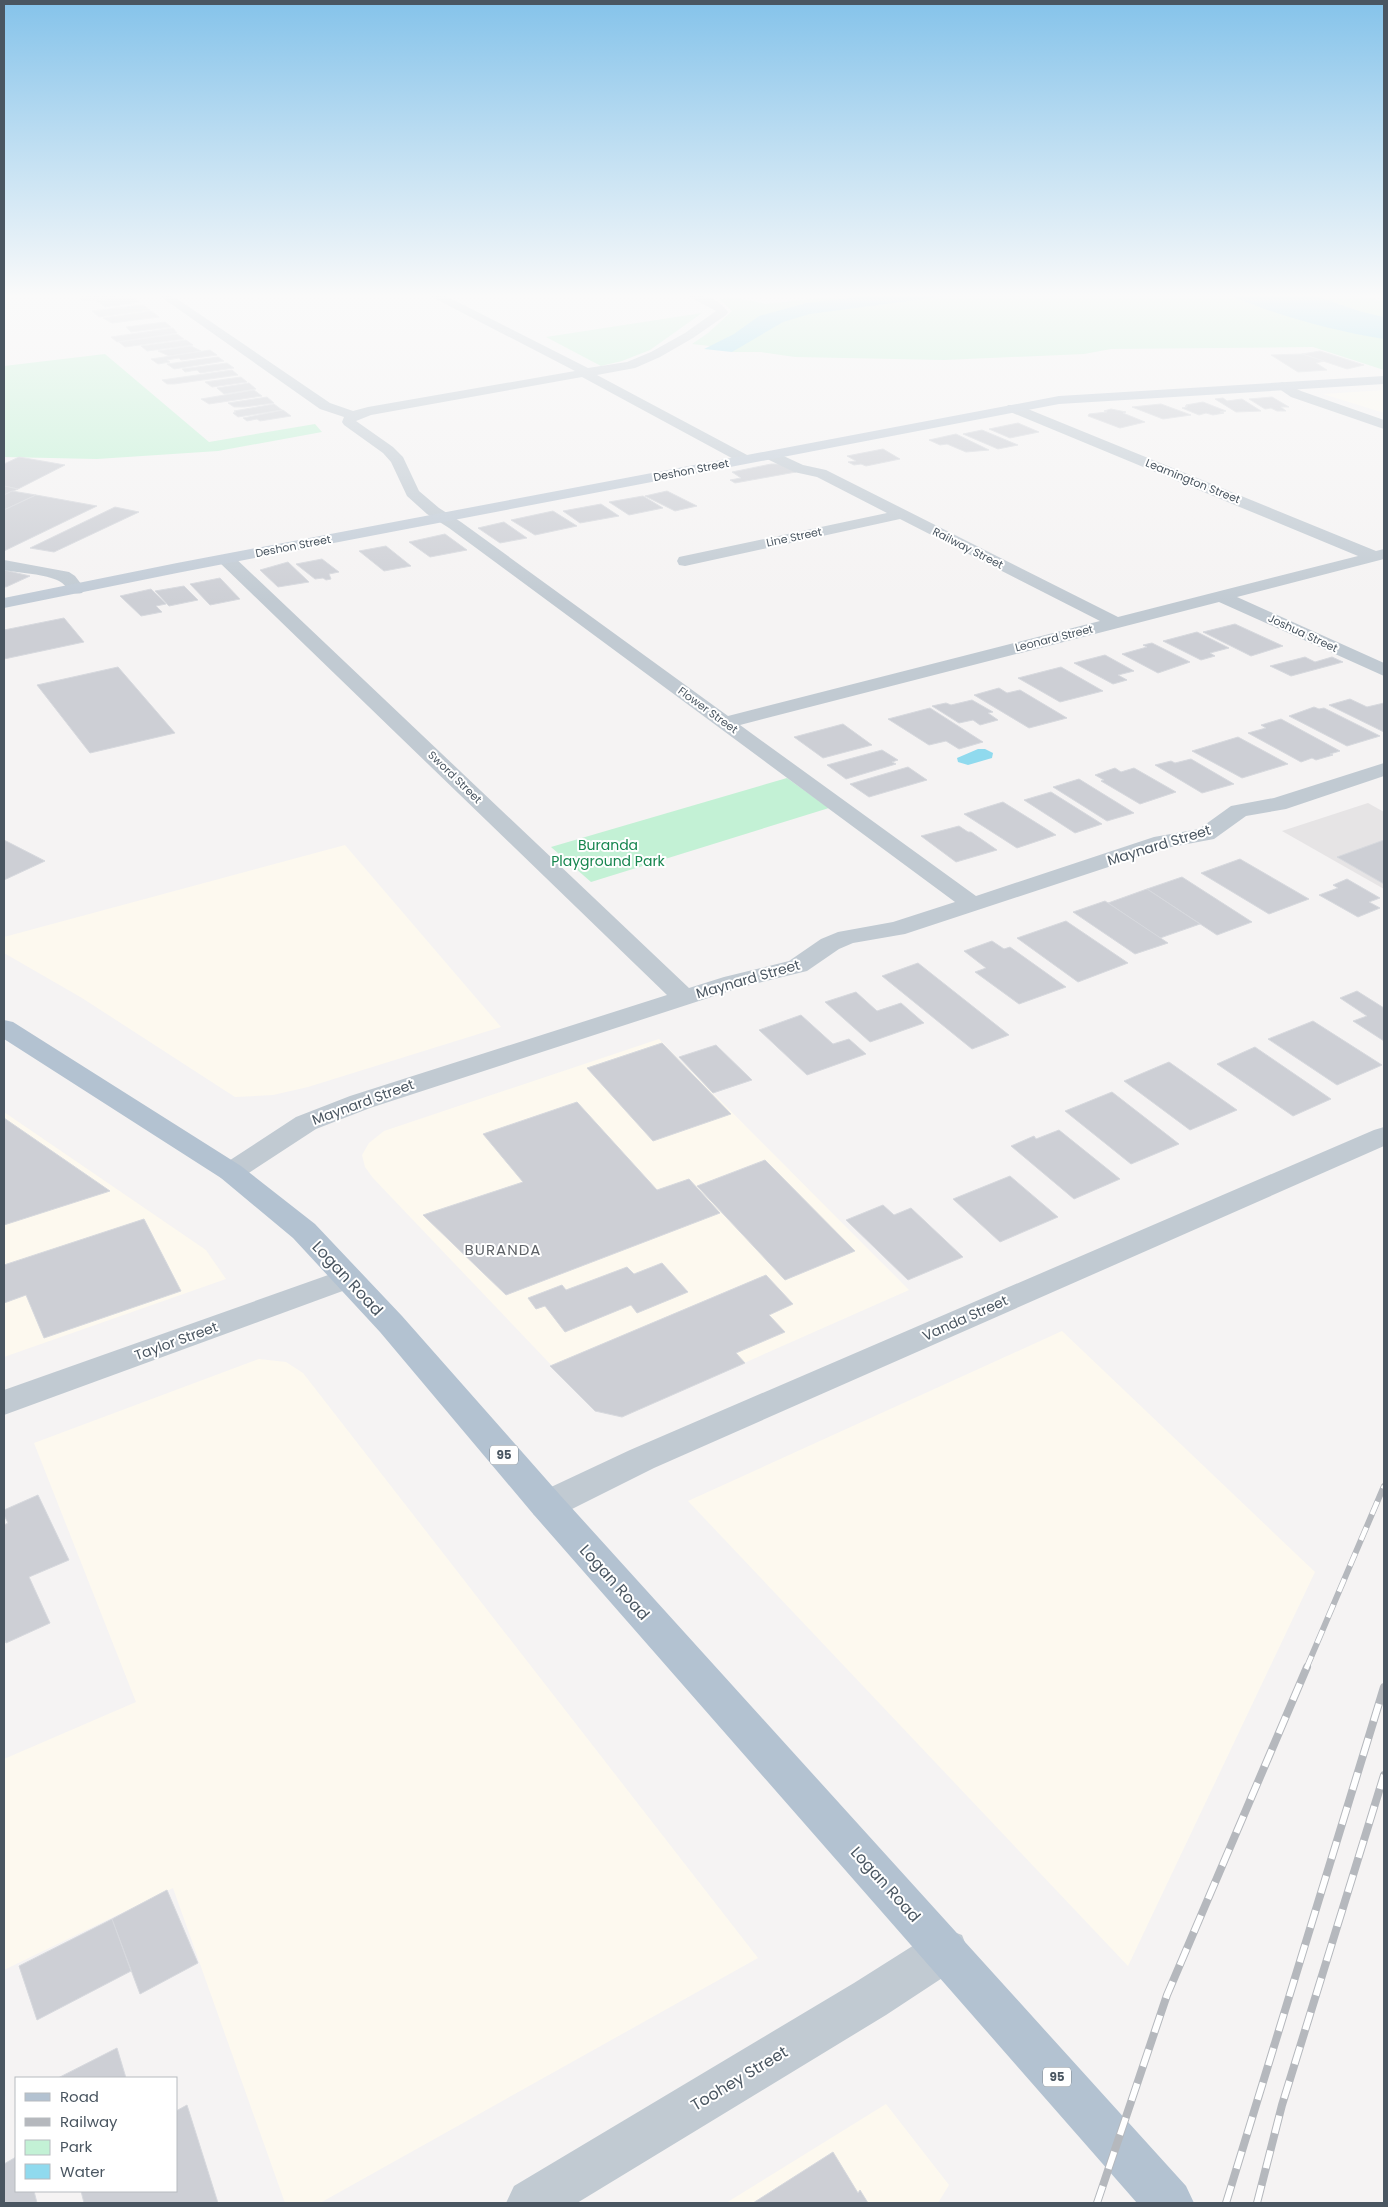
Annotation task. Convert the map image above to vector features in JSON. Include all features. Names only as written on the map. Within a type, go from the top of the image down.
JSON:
[{"type":"main road","name":"Logan Road","points":[[4,1028],[231,1172],[304,1232],[391,1324],[547,1505],[946,1950],[1169,2203]]},
{"type":"street","points":[[312,397],[325,406],[353,416],[368,411],[451,397]]},
{"type":"street","points":[[628,397],[744,460]]},
{"type":"street","name":"Deshon Street","points":[[4,603],[1013,408],[1072,398],[1090,397]]},
{"type":"street","points":[[1305,397],[1384,425]]},
{"type":"street","name":"Leamington Street","points":[[1013,408],[1379,555]]},
{"type":"street","name":"Flower Street","points":[[353,416],[349,422],[388,450],[398,460],[412,493],[432,511],[443,517],[972,904]]},
{"type":"street","name":"Railway Street","points":[[789,451],[816,466],[821,473]]},
{"type":"street","name":"Railway Street","points":[[770,455],[799,469],[821,473],[1115,622]]},
{"type":"street","name":"Line Street","points":[[685,560],[902,514]]},
{"type":"street","name":"Leonard Street","points":[[724,723],[1379,555]]},
{"type":"street","name":"Sword Street","points":[[226,559],[653,966],[683,998]]},
{"type":"street","points":[[4,565],[63,576],[76,589]]},
{"type":"street","name":"Joshua Street","points":[[1221,596],[1384,670]]},
{"type":"street","name":"Maynard Street","points":[[231,1172],[306,1123],[330,1112],[733,982],[798,966],[830,944],[847,937],[897,929],[1162,842],[1206,834],[1239,811],[1278,804],[1384,770]]},
{"type":"street","name":"Vanda Street","points":[[547,1505],[642,1459],[1384,1136]]},
{"type":"street","name":"Taylor Street","points":[[4,1403],[348,1278]]},
{"type":"street","name":"Toohey Street","points":[[531,2203],[870,1999],[946,1950]]},
{"type":"shaded area","points":[[1333,397],[1384,397],[1384,413]]},
{"type":"shaded area","points":[[1368,803],[1384,812],[1384,889],[1282,831]]},
{"type":"shaded area","points":[[345,845],[501,1027],[308,1087],[273,1095],[235,1097],[82,998],[4,953],[4,937]]},
{"type":"shaded area","points":[[659,1039],[909,1290],[622,1417],[595,1411],[373,1178],[365,1167],[362,1155],[369,1143],[384,1131]]},
{"type":"shaded area","points":[[4,1112],[206,1250],[226,1279],[4,1357]]},
{"type":"shaded area","points":[[1062,1331],[1315,1572],[1128,1966],[688,1501]]},
{"type":"shaded area","points":[[259,1359],[286,1362],[303,1373],[758,1958],[320,2203],[285,2203],[173,1888],[4,1970],[4,1759],[136,1702],[34,1443]]},
{"type":"shaded area","points":[[886,2104],[949,2185],[938,2203],[726,2203]]},
{"type":"green space","points":[[4,397],[156,397],[209,442],[315,424],[322,432],[218,451],[97,459],[4,457]]},
{"type":"green space","name":"Buranda Playground Park","points":[[787,778],[829,808],[591,882],[551,847]]},
{"type":"water","points":[[978,749],[985,749],[993,753],[992,758],[968,765],[958,762],[957,758]]},
{"type":"building","points":[[213,397],[255,397],[209,404],[201,399]]},
{"type":"building","points":[[267,397],[274,403],[234,407],[228,403]]},
{"type":"building","points":[[1272,397],[1289,407],[1281,407],[1286,411],[1277,411],[1271,408],[1265,409],[1249,399]]},
{"type":"building","points":[[1223,398],[1227,401],[1242,399],[1261,411],[1236,412],[1215,399]]},
{"type":"building","points":[[1203,402],[1226,411],[1213,415],[1206,413],[1199,415],[1182,408],[1188,406],[1186,405]]},
{"type":"building","points":[[274,404],[282,410],[238,417],[233,413],[236,412],[234,411]]},
{"type":"building","points":[[1161,404],[1191,415],[1163,419],[1132,407]]},
{"type":"building","points":[[1111,409],[1126,412],[1123,413],[1145,422],[1120,428],[1088,416],[1089,414],[1107,412],[1104,411]]},
{"type":"building","points":[[283,410],[291,416],[260,421],[257,419],[247,421],[243,418]]},
{"type":"building","points":[[1018,423],[1039,432],[1010,438],[989,429]]},
{"type":"building","points":[[982,430],[1018,445],[998,449],[963,434]]},
{"type":"building","points":[[956,434],[989,450],[966,452],[947,444],[940,445],[929,440]]},
{"type":"building","points":[[883,449],[900,459],[866,466],[861,464],[854,465],[848,462],[856,461],[847,456]]},
{"type":"building","points":[[19,457],[65,465],[18,489],[4,486],[4,464]]},
{"type":"building","points":[[780,464],[796,472],[735,483],[730,480],[741,478],[732,472]]},
{"type":"building","points":[[4,486],[18,489],[4,495]]},
{"type":"building","points":[[12,491],[36,495],[4,510],[4,495]]},
{"type":"building","points":[[667,491],[697,506],[675,511],[645,496]]},
{"type":"building","points":[[36,495],[97,506],[4,551],[4,510]]},
{"type":"building","points":[[643,496],[663,508],[629,515],[609,502]]},
{"type":"building","points":[[601,504],[619,516],[580,523],[563,511]]},
{"type":"building","points":[[115,507],[139,512],[54,552],[30,548]]},
{"type":"building","points":[[553,511],[577,526],[535,535],[511,520]]},
{"type":"building","points":[[504,522],[527,538],[500,543],[478,528]]},
{"type":"building","points":[[445,534],[467,550],[430,557],[409,542]]},
{"type":"building","points":[[386,546],[411,566],[384,571],[359,551]]},
{"type":"building","points":[[322,559],[339,572],[329,574],[331,579],[315,579],[296,564]]},
{"type":"building","points":[[288,562],[309,582],[278,587],[260,570]]},
{"type":"building","points":[[4,570],[30,576],[4,587]]},
{"type":"building","points":[[220,578],[240,599],[210,605],[190,584]]},
{"type":"building","points":[[184,586],[198,600],[169,606],[155,591]]},
{"type":"building","points":[[151,589],[166,604],[156,606],[162,612],[141,616],[120,596]]},
{"type":"building","points":[[64,618],[84,642],[4,659],[4,630]]},
{"type":"building","points":[[1235,624],[1283,646],[1251,656],[1203,632]]},
{"type":"building","points":[[1197,632],[1229,648],[1210,653],[1215,656],[1201,660],[1163,641]]},
{"type":"building","points":[[1152,643],[1190,662],[1158,673],[1122,654],[1147,647],[1143,645]]},
{"type":"building","points":[[1105,655],[1134,671],[1118,675],[1127,680],[1113,684],[1074,663]]},
{"type":"building","points":[[1305,657],[1315,662],[1332,657],[1343,662],[1291,676],[1270,666]]},
{"type":"building","points":[[118,667],[175,733],[90,753],[37,685]]},
{"type":"building","points":[[1061,667],[1103,691],[1060,702],[1018,678]]},
{"type":"building","points":[[999,688],[1007,693],[1020,690],[1067,718],[1029,728],[974,695]]},
{"type":"building","points":[[1350,699],[1367,707],[1384,703],[1384,732],[1329,705]]},
{"type":"building","points":[[972,700],[993,712],[988,713],[998,720],[980,725],[973,720],[959,723],[932,706],[946,703],[951,705]]},
{"type":"building","points":[[1314,707],[1324,708],[1380,736],[1347,746],[1289,716]]},
{"type":"building","points":[[930,708],[983,742],[959,749],[946,741],[929,745],[888,719]]},
{"type":"building","points":[[1281,719],[1340,751],[1316,760],[1312,758],[1301,762],[1248,733],[1266,728],[1261,725]]},
{"type":"building","points":[[843,724],[872,745],[823,758],[794,737]]},
{"type":"building","points":[[1238,737],[1288,764],[1242,778],[1192,751]]},
{"type":"building","points":[[882,750],[898,760],[892,762],[896,764],[846,779],[827,765]]},
{"type":"building","points":[[1191,759],[1234,784],[1202,793],[1155,765]]},
{"type":"building","points":[[908,767],[927,780],[869,797],[850,784]]},
{"type":"building","points":[[1115,768],[1121,772],[1134,768],[1176,792],[1140,804],[1101,781],[1104,780],[1095,775]]},
{"type":"building","points":[[1079,779],[1134,813],[1107,821],[1053,787]]},
{"type":"building","points":[[1051,792],[1102,824],[1075,833],[1024,800]]},
{"type":"building","points":[[1003,802],[1056,835],[1017,848],[964,814]]},
{"type":"building","points":[[959,826],[997,850],[956,862],[921,836]]},
{"type":"building","points":[[4,840],[45,861],[4,880]]},
{"type":"building","points":[[1384,840],[1384,884],[1337,857]]},
{"type":"building","points":[[1240,859],[1309,899],[1269,914],[1201,873]]},
{"type":"building","points":[[1182,877],[1252,922],[1217,935],[1147,889]]},
{"type":"building","points":[[1347,879],[1380,898],[1369,902],[1380,908],[1358,917],[1319,895],[1338,888],[1333,885]]},
{"type":"building","points":[[1147,889],[1200,924],[1160,938],[1108,903]]},
{"type":"building","points":[[1105,901],[1168,943],[1135,954],[1073,912]]},
{"type":"building","points":[[1066,921],[1128,963],[1078,982],[1017,938]]},
{"type":"building","points":[[992,941],[1004,949],[1010,947],[1066,987],[1019,1004],[975,972],[986,968],[964,951]]},
{"type":"building","points":[[918,963],[1009,1035],[972,1049],[882,976]]},
{"type":"building","points":[[1357,991],[1384,1008],[1384,1041],[1353,1021],[1367,1016],[1340,998]]},
{"type":"building","points":[[856,992],[877,1011],[901,1003],[924,1023],[870,1042],[825,1002]]},
{"type":"building","points":[[801,1015],[833,1044],[849,1039],[866,1054],[807,1075],[759,1030]]},
{"type":"building","points":[[1313,1021],[1382,1065],[1337,1085],[1268,1039]]},
{"type":"building","points":[[662,1043],[731,1114],[653,1141],[587,1068]]},
{"type":"building","points":[[716,1045],[752,1080],[713,1093],[679,1057]]},
{"type":"building","points":[[1255,1047],[1331,1099],[1293,1116],[1217,1064]]},
{"type":"building","points":[[1169,1062],[1237,1110],[1190,1130],[1124,1081]]},
{"type":"building","points":[[1112,1092],[1179,1144],[1131,1164],[1065,1111]]},
{"type":"building","points":[[577,1102],[657,1190],[689,1179],[720,1213],[506,1295],[423,1215],[523,1182],[483,1134]]},
{"type":"building","points":[[4,1118],[110,1191],[4,1225]]},
{"type":"building","points":[[1059,1130],[1120,1179],[1074,1199],[1011,1146],[1034,1136],[1036,1139]]},
{"type":"building","points":[[765,1160],[855,1251],[785,1280],[697,1186]]},
{"type":"building","points":[[1010,1176],[1058,1217],[1000,1242],[953,1199]]},
{"type":"building","points":[[883,1205],[894,1215],[911,1208],[963,1257],[908,1280],[846,1220]]},
{"type":"building","points":[[144,1219],[181,1291],[44,1338],[26,1295],[4,1303],[4,1265]]},
{"type":"building","points":[[662,1263],[688,1292],[637,1313],[631,1305],[565,1332],[545,1306],[536,1309],[528,1298],[562,1285],[566,1290],[627,1267],[634,1274]]},
{"type":"building","points":[[766,1275],[793,1304],[769,1315],[785,1332],[736,1353],[745,1363],[622,1417],[595,1411],[550,1366]]},
{"type":"building","points":[[38,1495],[69,1560],[29,1577],[50,1623],[6,1643],[4,1638],[4,1525],[8,1523],[4,1510]]},
{"type":"building","points":[[167,1890],[198,1963],[140,1994],[112,1919]]},
{"type":"building","points":[[112,1919],[131,1971],[37,2020],[19,1966]]},
{"type":"building","points":[[117,2048],[126,2077],[60,2077]]},
{"type":"building","points":[[187,2105],[218,2203],[84,2203],[81,2192],[178,2192],[178,2110]]},
{"type":"building","points":[[833,2152],[858,2193],[860,2190],[868,2203],[753,2203]]},
{"type":"building","points":[[15,2158],[15,2192],[34,2192],[37,2203],[4,2203],[4,2164]]},
{"type":"railway","points":[[1306,1669],[1384,1486]]},
{"type":"railway","points":[[1097,2203],[1167,1995],[1307,1667]]},
{"type":"railway","points":[[1226,2203],[1384,1687]]},
{"type":"railway","points":[[1257,2203],[1282,2105],[1384,1775]]},
{"type":"district","name":"BURANDA","points":[[503,1250]]}]
